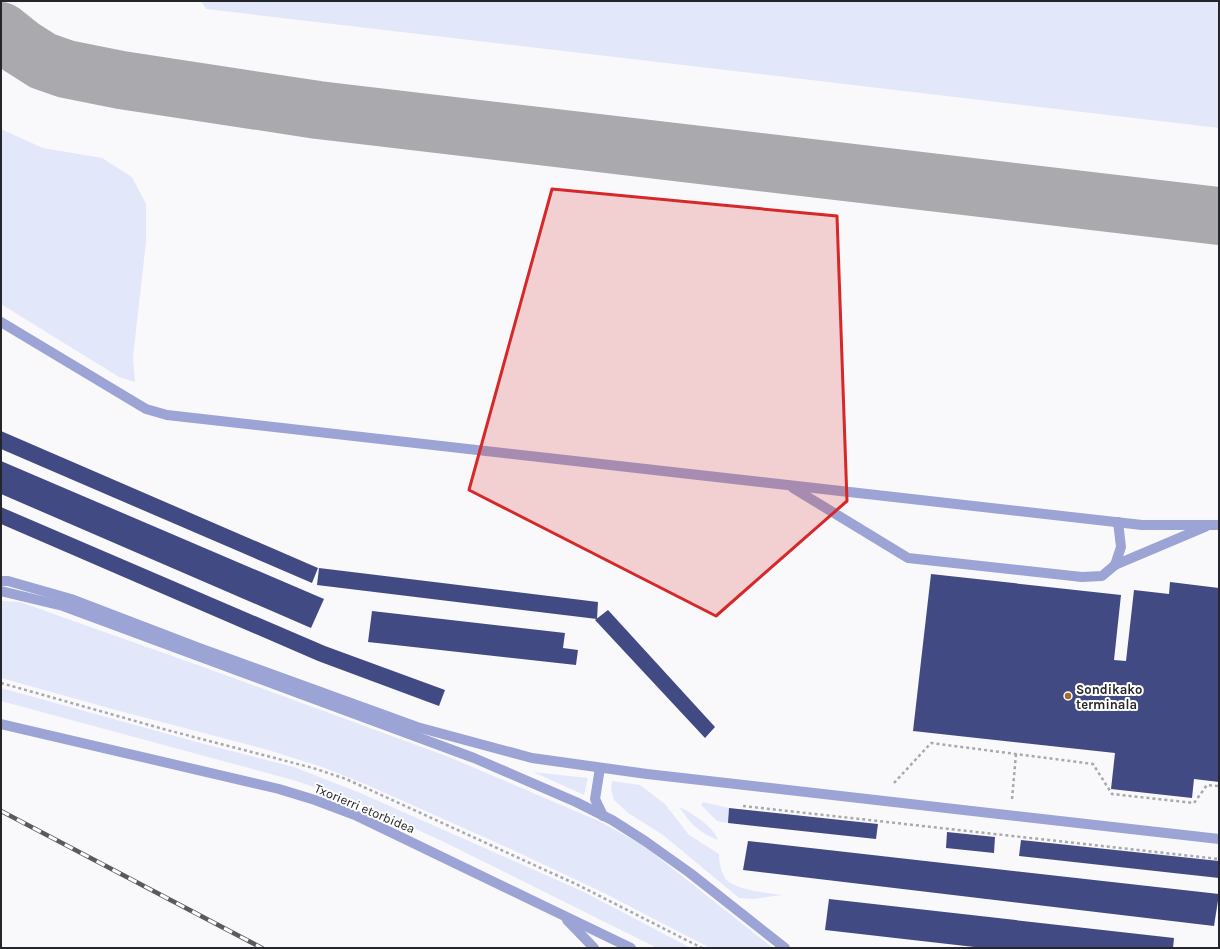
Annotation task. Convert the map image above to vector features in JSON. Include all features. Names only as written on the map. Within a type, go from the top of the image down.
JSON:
[{"type":"street","points":[[1,322],[118,394],[146,409],[167,415],[1142,525],[1214,525]]},
{"type":"street","points":[[790,485],[908,558],[1082,577],[1102,576],[1115,565],[1214,525]]},
{"type":"street","points":[[1115,565],[1121,547],[1118,522]]},
{"type":"street","points":[[1,581],[8,581],[71,600],[206,651],[417,727],[532,758],[600,768],[1219,839]]},
{"type":"street","points":[[1,591],[62,606],[381,723],[474,758],[576,802],[645,841],[690,873],[785,948]]},
{"type":"street","name":"Txorierri etorbidea","points":[[1,724],[279,789],[315,800],[355,815],[631,948]]},
{"type":"street","points":[[600,768],[595,799],[603,816]]},
{"type":"street","points":[[563,915],[594,948]]},
{"type":"path","points":[[894,783],[931,743],[1093,764],[1112,794],[1194,803],[1207,785],[1219,786]]},
{"type":"path","points":[[1008,836],[1016,754]]},
{"type":"path","points":[[743,806],[1219,859]]},
{"type":"highlighted area","points":[[552,189],[837,216],[847,501],[716,616],[469,490]]},
{"type":"shaded area","points":[[201,1],[1219,1],[1219,128],[206,9]]},
{"type":"shaded area","points":[[1,129],[43,148],[102,158],[132,177],[146,204],[146,242],[133,357],[135,382],[119,377],[1,304]]},
{"type":"shaded area","points":[[1,601],[20,602],[449,757],[601,822],[644,846],[773,948],[710,948],[604,893],[515,851],[365,784],[322,767],[268,750],[1,678]]},
{"type":"shaded area","points":[[1,688],[204,744],[294,767],[358,792],[584,892],[691,948],[657,948],[446,843],[353,800],[293,780],[1,701]]},
{"type":"shaded area","points":[[533,772],[588,778],[584,795]]},
{"type":"shaded area","points":[[612,781],[640,785],[665,804],[689,835],[719,854],[722,872],[729,882],[743,888],[782,895],[754,899],[739,898],[663,835],[628,813],[614,800],[611,790]]},
{"type":"shaded area","points":[[703,802],[729,808],[728,823],[717,821],[701,805]]},
{"type":"shaded area","points":[[679,807],[690,812],[707,825],[716,835],[718,840],[705,834],[696,827]]},
{"type":"building","points":[[1,431],[318,568],[312,583],[1,449]]},
{"type":"building","points":[[1,461],[324,599],[311,628],[1,494]]},
{"type":"building","points":[[1,507],[325,646],[445,690],[439,706],[318,661],[1,524]]},
{"type":"building","points":[[319,568],[598,602],[597,619],[317,585]]},
{"type":"building","name":"Sondikako terminala","points":[[931,574],[1121,595],[1114,660],[1126,661],[1134,590],[1169,594],[1170,582],[1219,588],[1219,782],[1194,779],[1192,798],[1111,789],[1115,753],[913,731]]},
{"type":"building","points":[[608,610],[715,727],[705,738],[595,620]]},
{"type":"building","points":[[372,611],[565,633],[563,648],[578,650],[576,665],[368,642]]},
{"type":"building","points":[[729,808],[878,824],[876,839],[728,823]]},
{"type":"building","points":[[947,832],[995,837],[994,853],[946,848]]},
{"type":"building","points":[[1021,840],[1219,861],[1219,878],[1019,856]]},
{"type":"building","points":[[748,841],[1219,894],[1214,926],[743,870]]},
{"type":"building","points":[[829,899],[1174,938],[1173,948],[983,948],[825,930]]},
{"type":"taxiway","points":[[1,31],[21,47],[43,61],[66,69],[121,80],[318,110],[1219,216]]},
{"type":"railway","points":[[1,811],[262,948]]},
{"type":"place","name":"Sondikako terminala","points":[[1068,696]]}]
